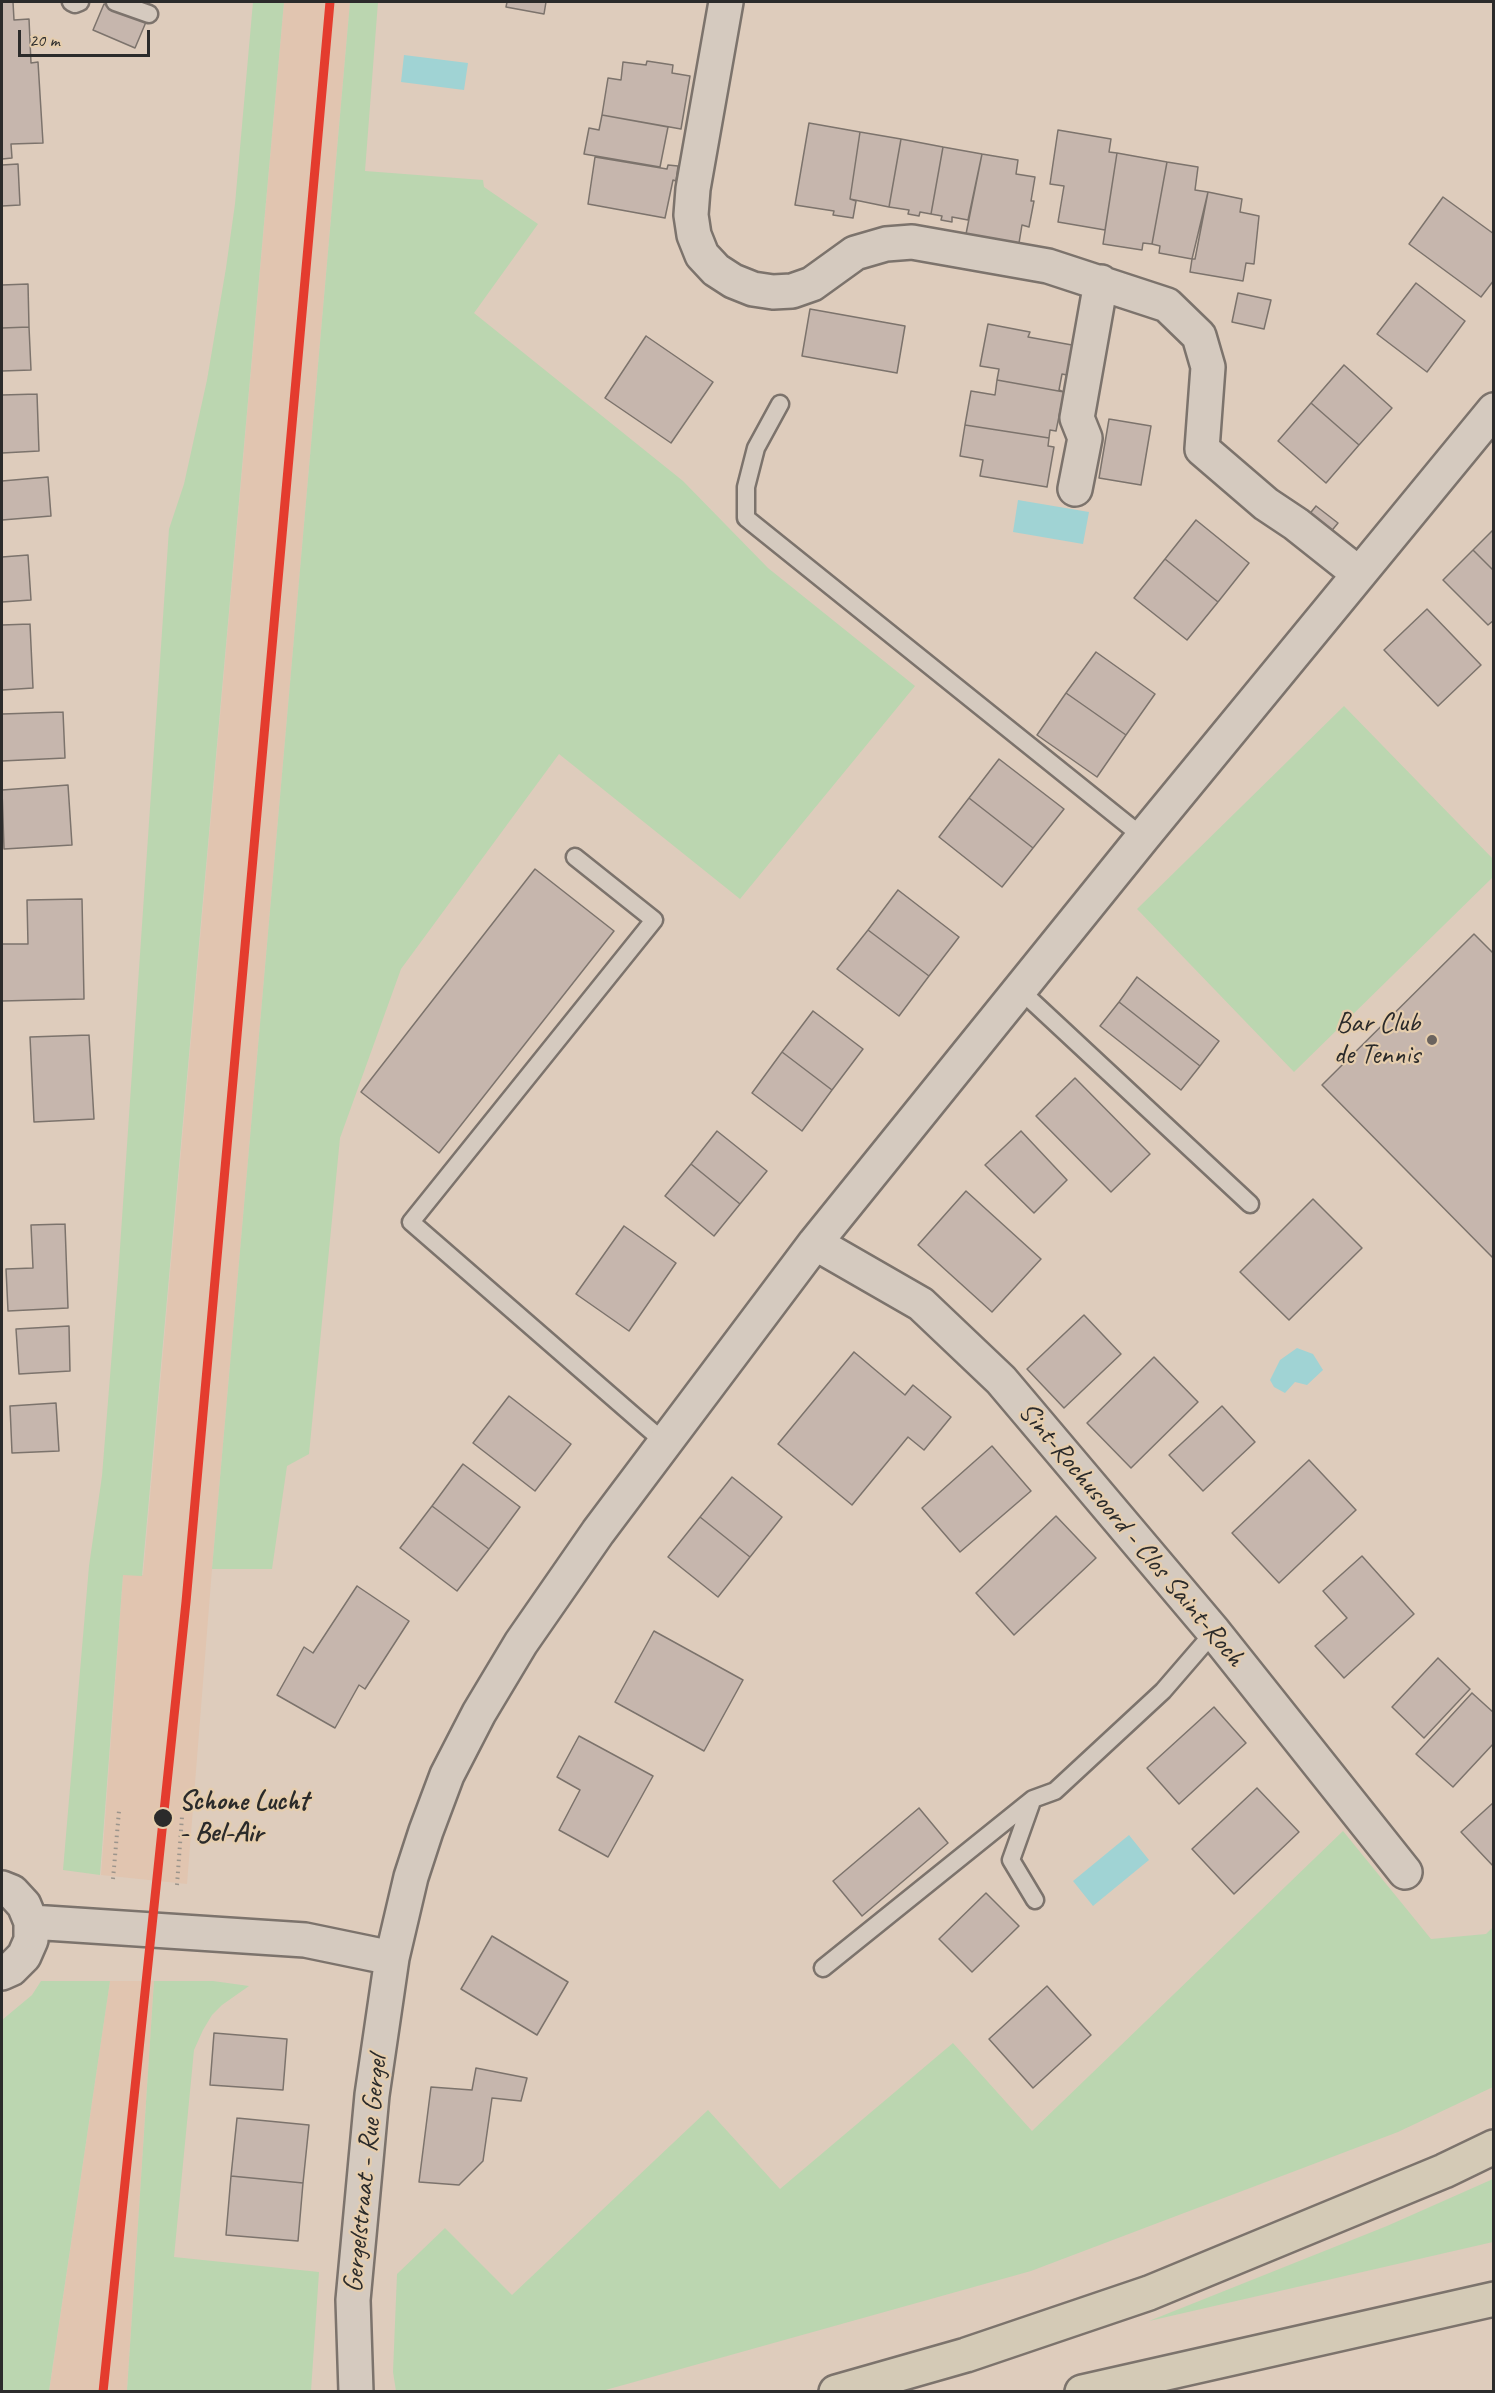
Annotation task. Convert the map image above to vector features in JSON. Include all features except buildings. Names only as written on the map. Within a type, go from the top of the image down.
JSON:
[{"type":"highway","points":[[836,2391],[966,2355],[1149,2293],[1444,2171],[1494,2147]]},
{"type":"highway","points":[[1082,2391],[1494,2299]]},
{"type":"street","points":[[726,2],[693,189],[691,215],[694,235],[702,255],[716,270],[733,281],[753,289],[773,292],[792,291],[812,284],[855,253],[886,244],[912,242],[1048,266],[1167,305],[1199,336],[1208,367],[1202,449],[1266,504],[1296,524],[1359,574]]},
{"type":"street","points":[[1075,489],[1085,438],[1077,418],[1101,282]]},
{"type":"street","name":"Gergelstraat - Rue Gergel","points":[[356,2391],[353,2300],[372,2095],[392,1958],[411,1876],[426,1831],[447,1775],[479,1713],[521,1643],[598,1532],[815,1243],[1019,989],[1494,410]]},
{"type":"street","name":"Sint-Rochusoord - Clos Saint-Roch","points":[[815,1243],[921,1304],[993,1372],[1085,1477],[1214,1632],[1406,1872]]},
{"type":"street","points":[[2,1888],[12,1892],[42,1923],[305,1940],[392,1958]]},
{"type":"street","points":[[2,1973],[11,1969],[24,1956],[42,1923]]},
{"type":"lane","points":[[72,2],[75,4],[80,2]]},
{"type":"lane","points":[[115,2],[149,14]]},
{"type":"lane","points":[[780,404],[756,448],[746,487],[746,518],[1143,837]]},
{"type":"lane","points":[[575,857],[654,920],[411,1222],[664,1442]]},
{"type":"lane","points":[[1019,989],[1250,1204]]},
{"type":"lane","points":[[823,1968],[1033,1799],[1055,1791],[1163,1691],[1214,1632]]},
{"type":"lane","points":[[1033,1799],[1011,1860],[1035,1900]]},
{"type":"path","points":[[113,1879],[119,1810]]},
{"type":"path","points":[[177,1885],[182,1817]]},
{"type":"shaded area","points":[[284,2],[350,2],[212,1569],[187,1884],[101,1875],[123,1574],[143,1575]]},
{"type":"shaded area","points":[[110,1981],[154,1981],[127,2391],[49,2392]]},
{"type":"green space","points":[[253,2],[284,2],[142,1576],[123,1575],[100,1875],[63,1870],[89,1566],[102,1476],[118,1277],[169,529],[184,484],[207,380],[226,268],[235,204]]},
{"type":"green space","points":[[350,2],[378,2],[365,171],[483,180],[484,187],[538,224],[474,313],[683,481],[768,568],[915,686],[740,899],[559,754],[401,969],[340,1138],[309,1454],[287,1466],[272,1569],[212,1569]]},
{"type":"green space","points":[[1344,706],[1493,859],[1493,877],[1294,1072],[1137,909]]},
{"type":"green space","points":[[1343,1831],[1431,1939],[1486,1934],[1493,1927],[1493,2087],[1398,2132],[1031,2271],[602,2391],[396,2391],[393,2372],[397,2274],[445,2228],[512,2295],[708,2110],[780,2189],[953,2043],[1032,2131]]},
{"type":"green space","points":[[41,1981],[110,1981],[49,2391],[2,2391],[2,2020],[32,1995]]},
{"type":"green space","points":[[154,1981],[213,1981],[249,1986],[212,2015],[194,2050],[174,2257],[319,2272],[311,2391],[127,2391]]},
{"type":"green space","points":[[1493,2179],[1493,2242],[1149,2321],[1387,2226]]},
{"type":"water","points":[[404,55],[468,63],[464,90],[401,82]]},
{"type":"water","points":[[1018,500],[1089,512],[1083,544],[1013,532]]},
{"type":"water","points":[[1297,1348],[1313,1354],[1323,1370],[1307,1385],[1295,1382],[1285,1393],[1274,1387],[1270,1380],[1280,1360]]},
{"type":"water","points":[[1129,1835],[1149,1860],[1093,1906],[1073,1881]]},
{"type":"transit line","points":[[103,2392],[186,1602],[330,2]]},
{"type":"place","name":"Bar Club de Tennis","points":[[1432,1040]]},
{"type":"place","name":"Schone Lucht - Bel-Air","points":[[163,1818]]}]
